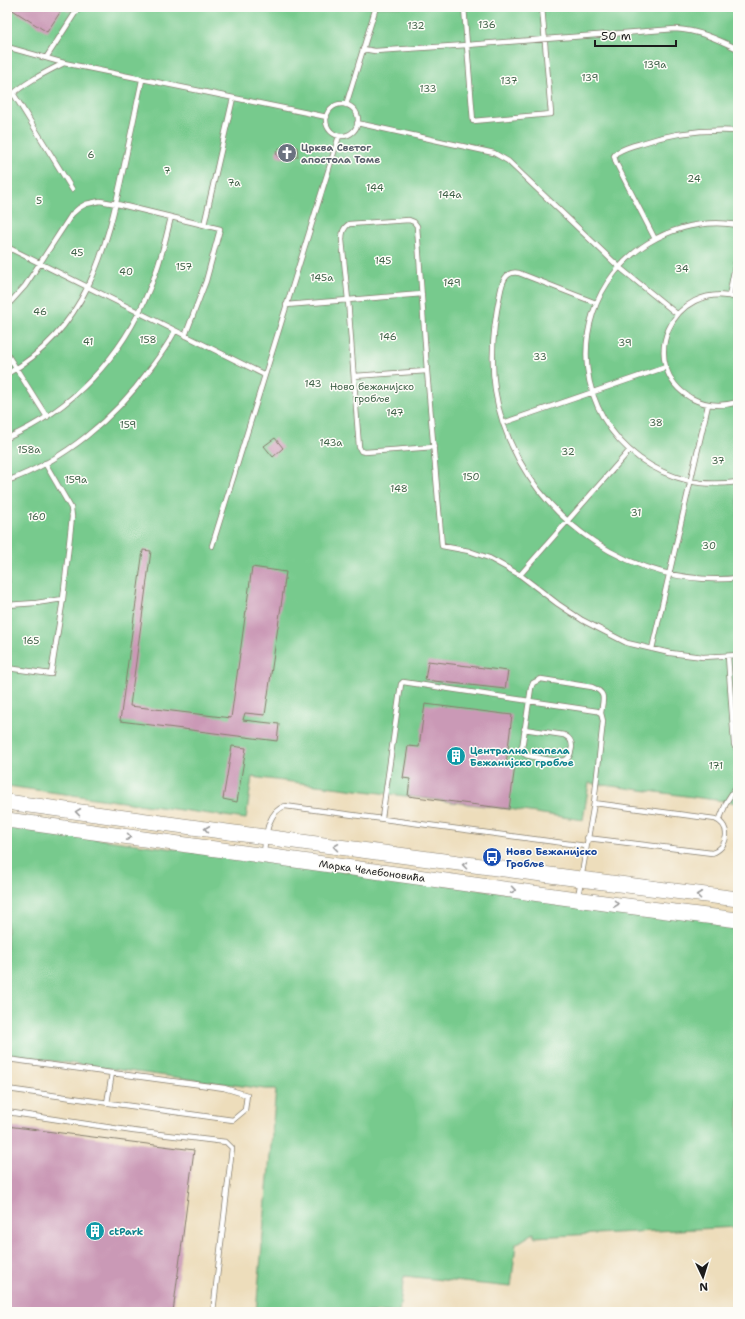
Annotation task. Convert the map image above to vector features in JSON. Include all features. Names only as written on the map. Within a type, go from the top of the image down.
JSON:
[{"type":"main road","name":"Марка Челебоновића","points":[[7,802],[456,864],[738,899]]},
{"type":"main road","name":"Марка Челебоновића","points":[[7,820],[738,920]]},
{"type":"lane","points":[[46,58],[79,7]]},
{"type":"lane","points":[[346,105],[376,7]]},
{"type":"lane","points":[[464,7],[473,120],[551,114],[542,7]]},
{"type":"lane","points":[[733,7],[738,8]]},
{"type":"lane","points":[[363,49],[375,51],[675,29],[698,32],[713,37],[738,49]]},
{"type":"lane","points":[[7,47],[64,63],[327,117]]},
{"type":"lane","points":[[7,99],[13,93],[41,74],[64,63]]},
{"type":"lane","points":[[7,374],[36,354],[59,332],[89,287],[104,248],[117,204],[142,80]]},
{"type":"lane","points":[[13,93],[72,189]]},
{"type":"lane","points":[[204,225],[233,98]]},
{"type":"lane","points":[[338,105],[346,105],[355,112],[358,123],[355,130],[349,134],[339,136],[329,129],[326,121],[328,113],[334,107],[338,105]]},
{"type":"lane","points":[[358,123],[502,156],[619,267],[677,314]]},
{"type":"lane","points":[[655,239],[616,163],[614,156],[616,153],[650,140],[686,132],[738,130]]},
{"type":"lane","points":[[212,546],[339,136]]},
{"type":"lane","points":[[7,306],[25,286],[72,214],[86,204],[95,202],[117,204],[220,229],[206,282],[185,336]]},
{"type":"lane","points":[[7,438],[47,417],[64,404],[92,380],[121,343],[139,313],[149,290],[158,267],[171,217]]},
{"type":"lane","points":[[434,447],[365,452],[361,451],[359,447],[342,240],[342,233],[345,227],[349,224],[409,220],[414,222],[417,226],[427,371],[434,447],[442,546],[469,551],[490,558],[520,574],[558,604],[593,626],[627,643],[670,653],[703,657],[738,655]]},
{"type":"lane","points":[[738,225],[717,223],[692,226],[667,233],[655,239],[630,256],[606,284],[596,303],[589,325],[586,348],[587,370],[592,392],[601,414],[613,434],[629,451],[668,475],[707,484],[738,482]]},
{"type":"lane","points":[[7,247],[264,375]]},
{"type":"lane","points":[[729,296],[738,251]]},
{"type":"lane","points":[[596,303],[519,272],[511,272],[505,277],[497,306],[493,337],[494,370],[495,388],[503,423],[511,443],[534,484],[551,504],[588,538],[610,552],[631,562],[669,574],[723,580],[738,578]]},
{"type":"lane","points":[[286,305],[422,294]]},
{"type":"lane","points":[[738,298],[720,295],[701,298],[688,305],[677,314],[671,323],[665,339],[664,356],[671,378],[687,395],[708,405],[730,405],[738,402]]},
{"type":"lane","points":[[7,481],[68,450],[90,434],[119,407],[147,374],[175,331]]},
{"type":"lane","points":[[7,354],[47,417]]},
{"type":"lane","points":[[503,423],[666,366]]},
{"type":"lane","points":[[354,376],[427,371]]},
{"type":"lane","points":[[652,649],[708,405]]},
{"type":"lane","points":[[520,574],[629,451]]},
{"type":"lane","points":[[7,668],[52,674],[71,522],[71,508],[45,463]]},
{"type":"lane","points":[[7,577],[7,622]]},
{"type":"lane","points":[[8,605],[62,599]]},
{"type":"lane","points":[[728,656],[734,744],[738,750]]},
{"type":"lane","points":[[524,729],[564,735],[569,738],[571,741],[570,754],[567,759],[562,760],[526,755],[523,753],[522,748],[524,729],[533,683],[541,679],[592,687],[602,692],[603,697],[600,713],[603,721],[594,803],[578,899]]},
{"type":"lane","points":[[382,818],[401,684],[403,682],[529,700],[597,711],[600,713]]},
{"type":"lane","points":[[719,821],[727,801],[738,784]]},
{"type":"lane","points":[[587,838],[712,853],[721,848],[726,839],[723,824],[719,821],[708,818],[594,803]]},
{"type":"lane","points":[[263,856],[266,837],[273,815],[276,810],[285,806],[586,846]]},
{"type":"lane","points":[[7,1059],[224,1088],[247,1095],[245,1110],[233,1120],[7,1089]]},
{"type":"lane","points":[[107,1103],[112,1073]]},
{"type":"lane","points":[[7,1112],[133,1131],[226,1142],[232,1148],[212,1312]]},
{"type":"green space","name":"Ново бежанијско гробље","points":[[7,7],[738,7],[738,803],[589,783],[583,820],[509,809],[252,777],[246,819],[7,786]]},
{"type":"green space","points":[[7,827],[738,923],[738,1227],[534,1237],[534,1233],[516,1244],[511,1287],[404,1276],[399,1312],[256,1312],[276,1089],[265,1089],[7,1055]]},
{"type":"building","points":[[8,7],[72,7],[69,12],[63,8],[47,32]]},
{"type":"building","name":"Црква Светог апостола Томе","points":[[297,147],[298,157],[281,158],[277,156],[276,152],[279,148]]},
{"type":"building","points":[[275,438],[283,448],[273,457],[264,446]]},
{"type":"building","points":[[143,550],[151,551],[130,706],[231,718],[252,567],[286,572],[265,715],[245,713],[243,720],[279,724],[277,741],[120,721]]},
{"type":"building","points":[[428,661],[508,671],[505,689],[425,680]]},
{"type":"building","name":"Централна капела Бежанијско гробље","points":[[425,704],[512,715],[506,765],[515,766],[509,809],[408,796],[410,779],[403,778],[408,746],[419,747]]},
{"type":"building","points":[[232,746],[246,748],[237,802],[223,799]]},
{"type":"building","name":"ctPark","points":[[7,1126],[194,1150],[173,1312],[7,1312]]},
{"type":"place","name":"Црква Светог апостола Томе","points":[[287,153]]},
{"type":"place","name":"Централна капела Бежанијско гробље","points":[[456,756]]},
{"type":"place","name":"Ново Бежанијско Гробље","points":[[492,857]]},
{"type":"place","name":"ctPark","points":[[95,1231]]},
{"type":"park label","name":"136","points":[[487,24]]},
{"type":"park label","name":"132","points":[[416,25]]},
{"type":"park label","name":"139a","points":[[655,64]]},
{"type":"park label","name":"139","points":[[590,77]]},
{"type":"park label","name":"137","points":[[509,80]]},
{"type":"park label","name":"133","points":[[428,88]]},
{"type":"park label","name":"6","points":[[91,154]]},
{"type":"park label","name":"7","points":[[167,170]]},
{"type":"park label","name":"24","points":[[694,178]]},
{"type":"park label","name":"7a","points":[[234,182]]},
{"type":"park label","name":"144","points":[[375,187]]},
{"type":"park label","name":"144a","points":[[450,194]]},
{"type":"park label","name":"5","points":[[39,200]]},
{"type":"park label","name":"45","points":[[77,252]]},
{"type":"park label","name":"145","points":[[383,260]]},
{"type":"park label","name":"157","points":[[184,266]]},
{"type":"park label","name":"34","points":[[682,268]]},
{"type":"park label","name":"40","points":[[126,271]]},
{"type":"park label","name":"145a","points":[[322,277]]},
{"type":"park label","name":"149","points":[[452,282]]},
{"type":"park label","name":"46","points":[[40,311]]},
{"type":"park label","name":"146","points":[[388,336]]},
{"type":"park label","name":"158","points":[[148,339]]},
{"type":"park label","name":"41","points":[[88,341]]},
{"type":"park label","name":"39","points":[[625,342]]},
{"type":"park label","name":"33","points":[[540,356]]},
{"type":"park label","name":"143","points":[[313,383]]},
{"type":"park label","name":"147","points":[[395,412]]},
{"type":"park label","name":"38","points":[[656,422]]},
{"type":"park label","name":"159","points":[[128,424]]},
{"type":"park label","name":"143a","points":[[331,442]]},
{"type":"park label","name":"158a","points":[[29,449]]},
{"type":"park label","name":"32","points":[[568,451]]},
{"type":"park label","name":"37","points":[[718,460]]},
{"type":"park label","name":"150","points":[[471,476]]},
{"type":"park label","name":"159a","points":[[76,479]]},
{"type":"park label","name":"148","points":[[399,488]]},
{"type":"park label","name":"31","points":[[636,512]]},
{"type":"park label","name":"160","points":[[37,516]]},
{"type":"park label","name":"30","points":[[709,545]]},
{"type":"park label","name":"165","points":[[31,640]]},
{"type":"park label","name":"171","points":[[716,765]]}]
